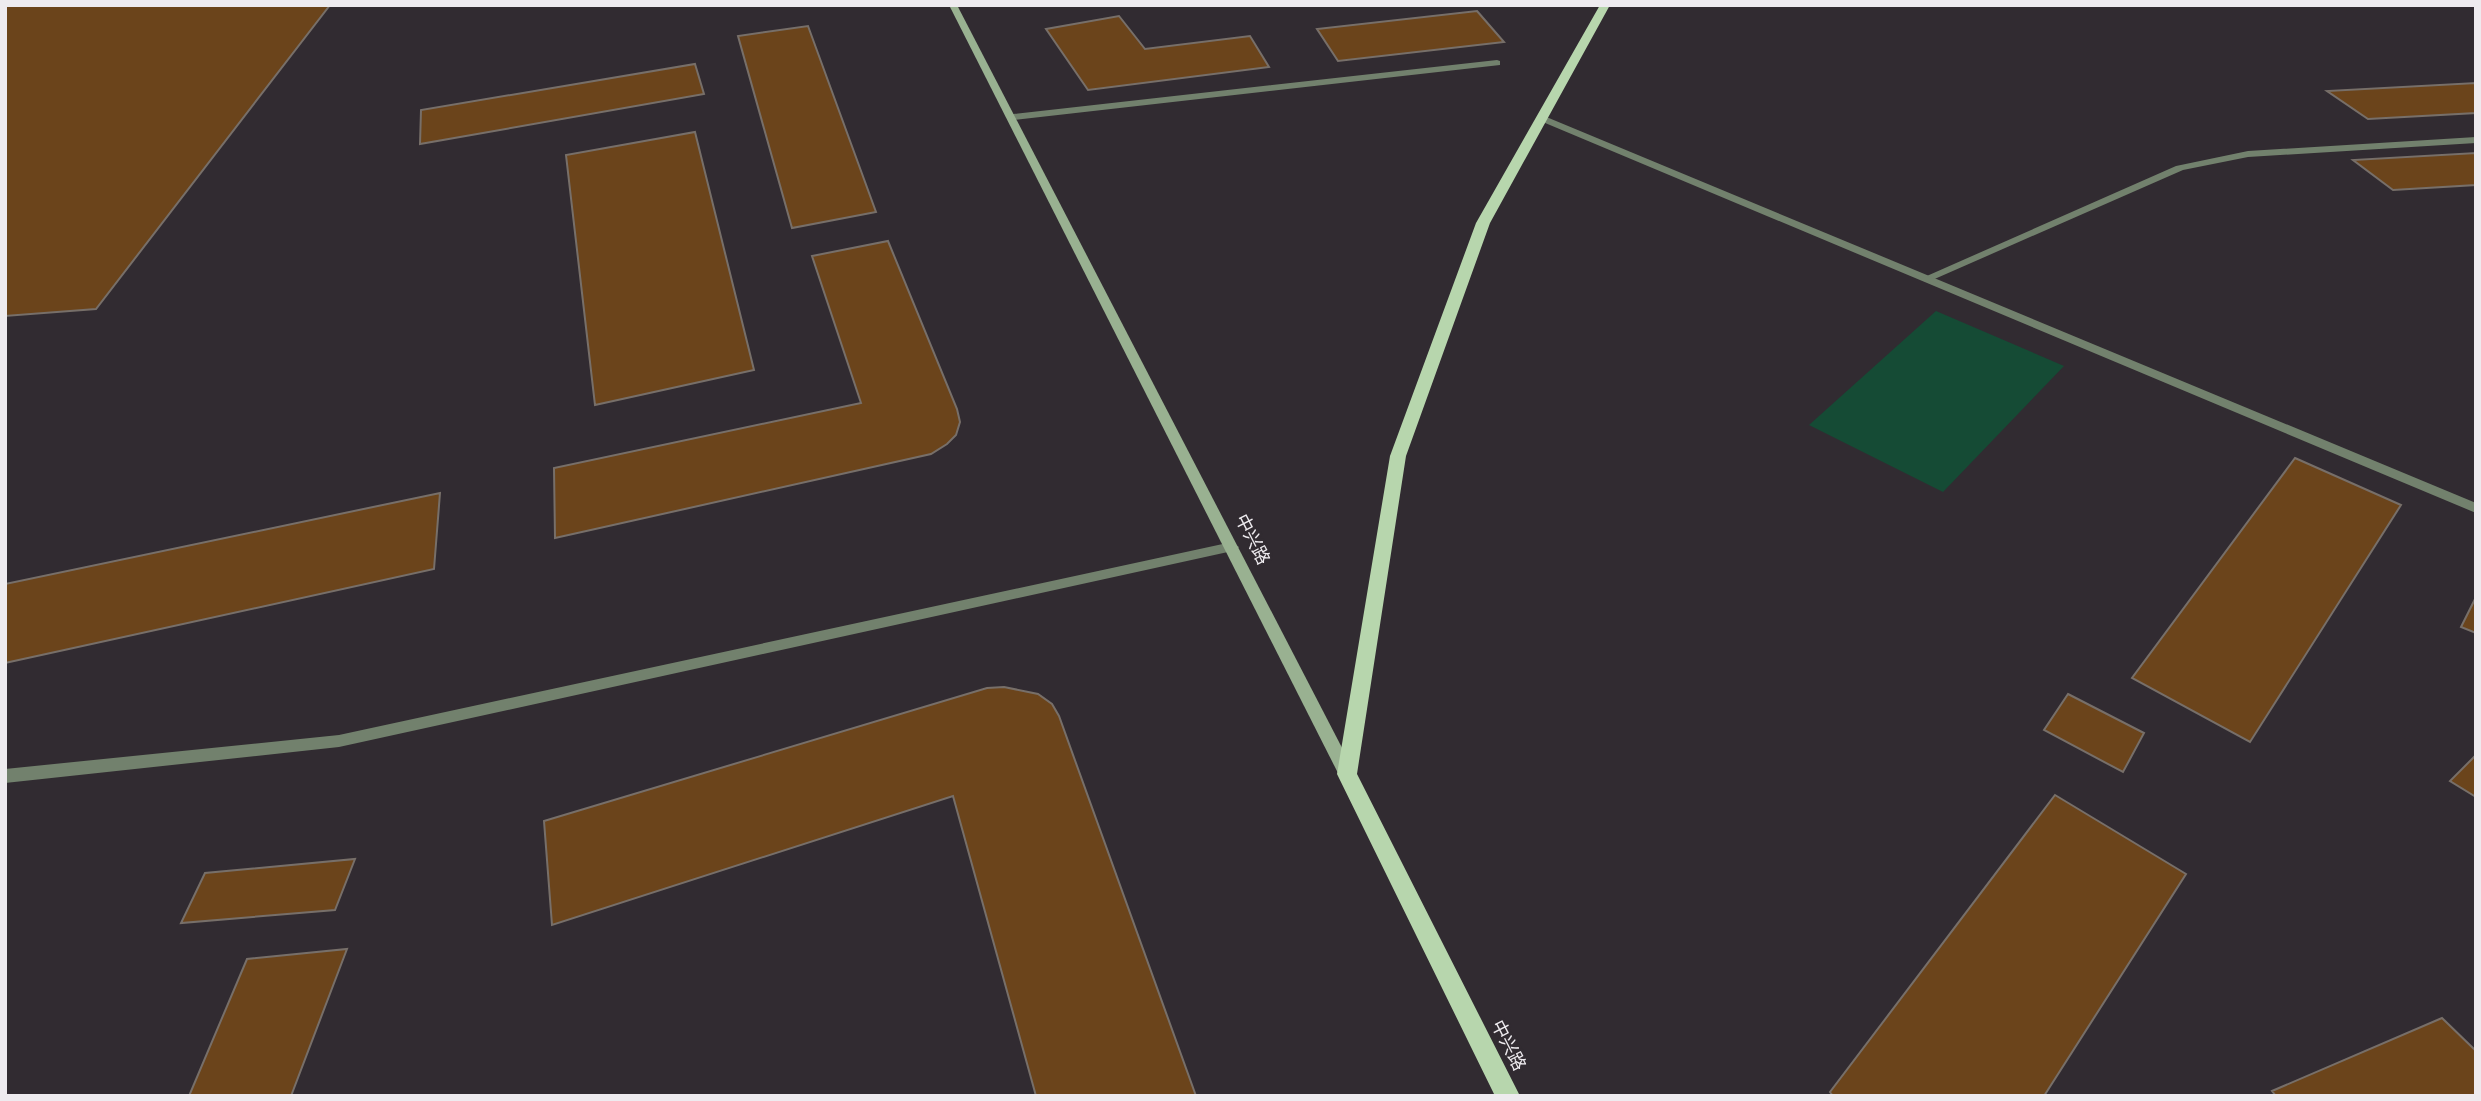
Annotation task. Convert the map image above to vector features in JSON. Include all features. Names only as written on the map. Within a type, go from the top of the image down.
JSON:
[{"type":"main road","name":"中兴路","points":[[953,5],[1232,547],[1508,1096]]},
{"type":"main road","points":[[1347,774],[1398,456],[1483,223],[1605,5]]},
{"type":"street","points":[[1013,117],[1497,63]]},
{"type":"street","points":[[1541,118],[2476,508]]},
{"type":"street","points":[[1926,279],[2180,168],[2248,154],[2476,140]]},
{"type":"street","points":[[5,776],[340,741],[1232,547]]},
{"type":"green space","points":[[1936,311],[2064,366],[1943,492],[1809,425]]},
{"type":"building","points":[[5,5],[330,5],[96,309],[5,316]]},
{"type":"building","points":[[1477,11],[1504,42],[1338,61],[1317,29]]},
{"type":"building","points":[[1119,16],[1145,49],[1250,36],[1269,67],[1088,90],[1046,29]]},
{"type":"building","points":[[808,26],[876,212],[792,228],[738,36]]},
{"type":"building","points":[[695,64],[704,94],[420,144],[421,110]]},
{"type":"building","points":[[2476,83],[2476,113],[2368,119],[2327,91]]},
{"type":"building","points":[[695,132],[754,370],[595,405],[566,155]]},
{"type":"building","points":[[2476,153],[2476,185],[2393,190],[2353,160]]},
{"type":"building","points":[[888,241],[957,409],[960,422],[956,435],[947,444],[931,454],[555,538],[554,468],[861,403],[812,256]]},
{"type":"building","points":[[2295,458],[2401,505],[2250,742],[2132,678]]},
{"type":"building","points":[[440,493],[434,569],[5,663],[5,584]]},
{"type":"building","points":[[2476,597],[2476,633],[2461,627]]},
{"type":"building","points":[[1004,687],[1038,694],[1052,704],[1059,716],[1196,1096],[1036,1096],[953,796],[552,925],[544,821],[987,688]]},
{"type":"building","points":[[2068,694],[2144,733],[2123,772],[2044,730]]},
{"type":"building","points":[[2476,755],[2476,797],[2450,781]]},
{"type":"building","points":[[2055,795],[2186,874],[2044,1096],[1833,1096],[1830,1092]]},
{"type":"building","points":[[355,859],[335,910],[181,923],[205,873]]},
{"type":"building","points":[[347,949],[291,1096],[189,1096],[247,959]]},
{"type":"building","points":[[2442,1018],[2476,1051],[2476,1096],[2276,1096],[2272,1091]]}]
